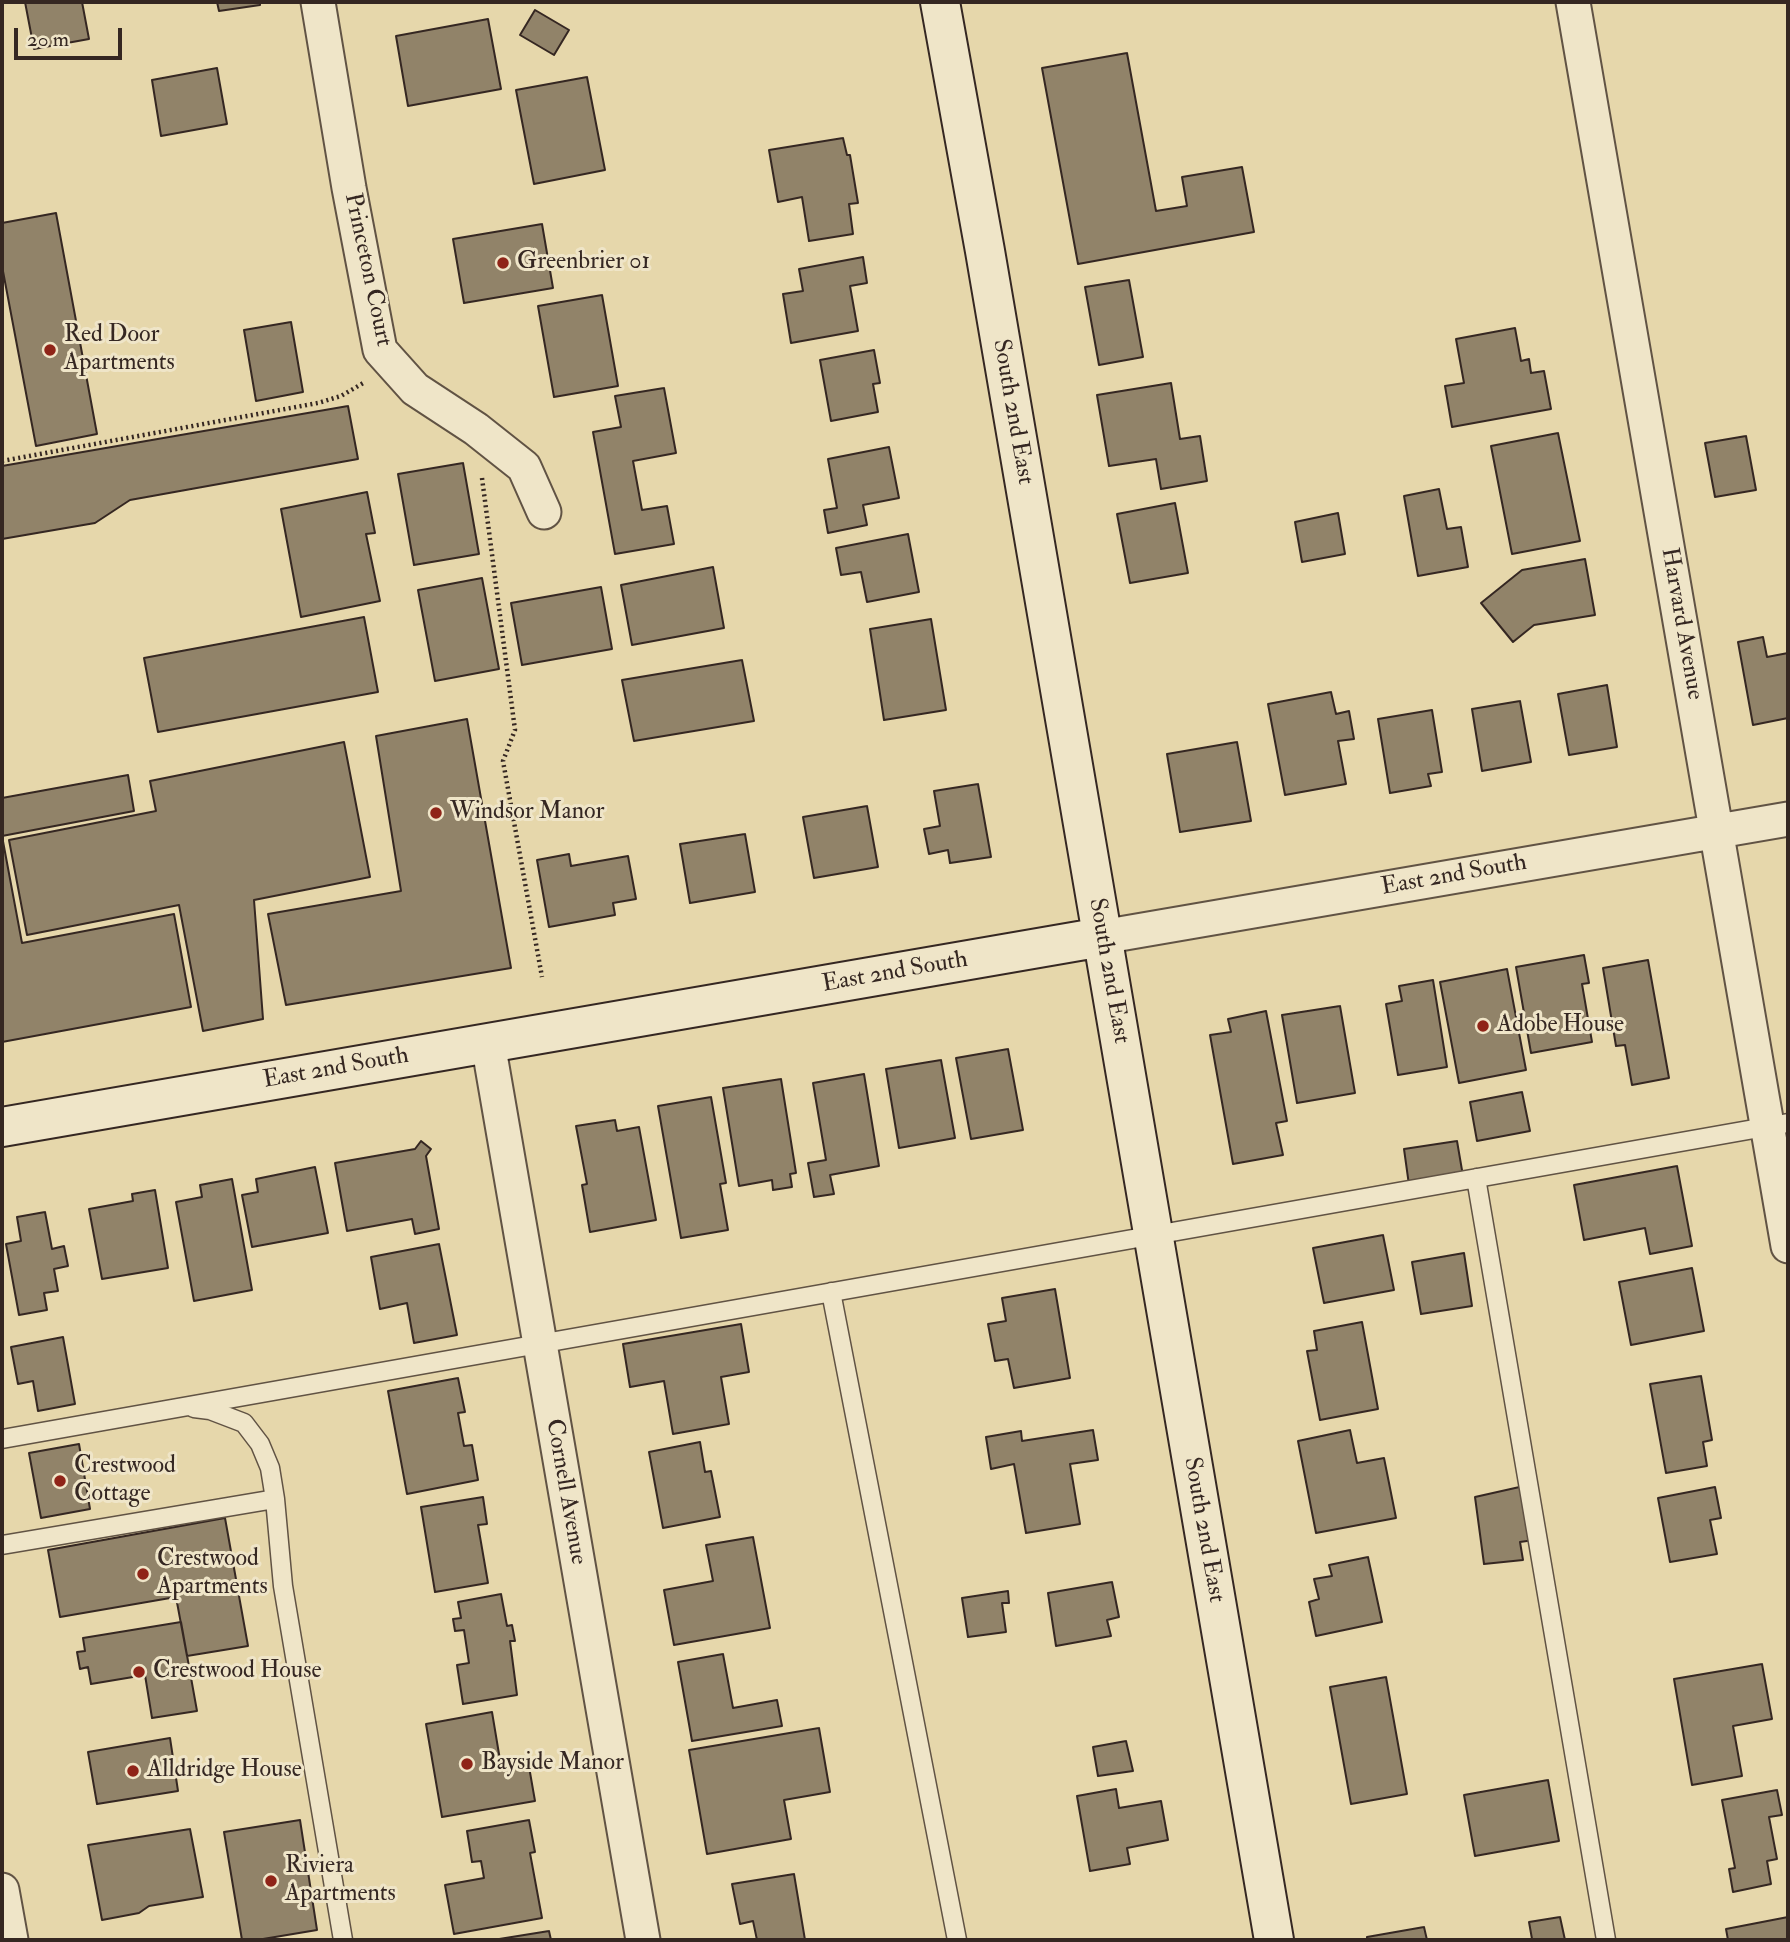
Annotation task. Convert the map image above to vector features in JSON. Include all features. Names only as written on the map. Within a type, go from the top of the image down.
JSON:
[{"type":"main road","name":"South 2nd East","points":[[940,2],[1274,1940]]},
{"type":"main road","name":"East 2nd South","points":[[2,1127],[1102,937]]},
{"type":"street","name":"Princeton Court","points":[[318,2],[349,188],[380,350],[415,389],[476,429],[524,467],[544,512]]},
{"type":"street","name":"Harvard Avenue","points":[[1573,2],[1716,831],[1778,1125],[1788,1246]]},
{"type":"street","name":"East 2nd South","points":[[1102,937],[1788,819]]},
{"type":"street","name":"Cornell Avenue","points":[[488,1043],[643,1940]]},
{"type":"street","points":[[2,1890],[10,1940]]},
{"type":"lane","points":[[2,1438],[1778,1125]]},
{"type":"lane","points":[[1476,1178],[1606,1940]]},
{"type":"lane","points":[[831,1292],[957,1940]]},
{"type":"lane","points":[[180,1407],[209,1410],[244,1423],[260,1444],[270,1468],[283,1586],[343,1940]]},
{"type":"lane","points":[[2,1545],[275,1499]]},
{"type":"path","points":[[2,461],[318,403],[341,396],[393,365]]},
{"type":"path","points":[[360,385],[371,393]]},
{"type":"path","points":[[482,473],[515,730],[503,761],[542,977]]},
{"type":"building","points":[[25,2],[82,2],[89,39],[34,49]]},
{"type":"building","points":[[217,2],[260,2],[260,5],[219,11]]},
{"type":"building","points":[[535,10],[569,30],[554,55],[520,35]]},
{"type":"building","points":[[488,19],[501,89],[408,106],[396,36]]},
{"type":"building","points":[[1127,53],[1156,211],[1187,206],[1182,177],[1242,167],[1254,232],[1078,264],[1042,68]]},
{"type":"building","points":[[217,68],[227,124],[161,136],[152,80]]},
{"type":"building","points":[[587,77],[605,170],[534,184],[516,90]]},
{"type":"building","points":[[843,138],[847,155],[850,155],[858,203],[849,204],[853,234],[809,241],[802,197],[778,202],[769,150]]},
{"type":"building","name":"Red Door Apartments","points":[[56,213],[97,434],[36,446],[2,266],[2,223]]},
{"type":"building","name":"Greenbrier 01","points":[[542,224],[553,288],[464,303],[453,239]]},
{"type":"building","points":[[863,257],[867,283],[850,286],[858,331],[791,343],[783,294],[803,291],[799,269]]},
{"type":"building","points":[[1129,280],[1143,357],[1099,365],[1085,287]]},
{"type":"building","points":[[602,295],[618,386],[554,397],[538,306]]},
{"type":"building","points":[[291,322],[303,392],[256,401],[244,330]]},
{"type":"building","points":[[1515,328],[1521,361],[1529,359],[1531,373],[1544,371],[1551,409],[1452,427],[1445,386],[1464,383],[1456,339]]},
{"type":"building","points":[[874,350],[880,383],[873,384],[878,412],[831,421],[820,360]]},
{"type":"building","points":[[1171,383],[1180,439],[1200,436],[1207,481],[1161,489],[1156,459],[1109,466],[1097,395]]},
{"type":"building","points":[[664,388],[676,453],[633,461],[642,510],[667,506],[674,544],[615,554],[593,432],[621,427],[615,396]]},
{"type":"building","points":[[348,406],[358,459],[130,500],[95,523],[2,539],[2,466]]},
{"type":"building","points":[[1558,433],[1580,541],[1512,554],[1491,446]]},
{"type":"building","points":[[1746,436],[1756,490],[1715,497],[1705,443]]},
{"type":"building","points":[[889,447],[899,498],[863,505],[867,525],[828,533],[824,510],[837,508],[828,459]]},
{"type":"building","points":[[463,463],[479,554],[414,565],[398,474]]},
{"type":"building","points":[[1439,489],[1447,529],[1461,527],[1468,567],[1418,576],[1404,496]]},
{"type":"building","points":[[367,492],[375,533],[366,534],[380,601],[301,617],[281,509]]},
{"type":"building","points":[[1175,503],[1188,573],[1130,583],[1117,514]]},
{"type":"building","points":[[1338,513],[1345,554],[1302,562],[1295,522]]},
{"type":"building","points":[[908,534],[919,592],[867,602],[861,572],[841,575],[836,548]]},
{"type":"building","points":[[1585,559],[1595,615],[1534,625],[1513,642],[1481,603],[1522,570]]},
{"type":"building","points":[[713,567],[724,628],[632,645],[621,585]]},
{"type":"building","points":[[482,578],[499,669],[435,681],[418,590]]},
{"type":"building","points":[[601,587],[612,649],[522,665],[511,603]]},
{"type":"building","points":[[364,617],[378,692],[158,732],[144,658]]},
{"type":"building","points":[[931,619],[946,710],[884,720],[870,629]]},
{"type":"building","points":[[1763,637],[1767,657],[1788,653],[1788,718],[1753,725],[1738,642]]},
{"type":"building","points":[[742,660],[754,721],[634,741],[622,680]]},
{"type":"building","points":[[1607,685],[1617,747],[1569,755],[1558,694]]},
{"type":"building","points":[[1331,692],[1336,714],[1349,711],[1354,739],[1338,741],[1346,784],[1285,795],[1268,704]]},
{"type":"building","points":[[1520,701],[1531,762],[1482,771],[1472,709]]},
{"type":"building","points":[[1432,710],[1442,772],[1428,774],[1431,786],[1390,793],[1378,719]]},
{"type":"building","name":"Windsor Manor","points":[[467,719],[511,968],[286,1005],[268,914],[401,891],[376,736]]},
{"type":"building","points":[[344,742],[370,877],[254,900],[263,1019],[203,1031],[179,905],[27,935],[9,840],[156,811],[150,781]]},
{"type":"building","points":[[1237,742],[1251,821],[1180,832],[1167,754]]},
{"type":"building","points":[[128,775],[134,811],[2,836],[2,798]]},
{"type":"building","points":[[978,784],[991,857],[950,863],[948,850],[929,854],[924,829],[940,826],[934,791]]},
{"type":"building","points":[[867,806],[878,867],[814,878],[803,817]]},
{"type":"building","points":[[745,834],[755,892],[690,903],[680,844]]},
{"type":"building","points":[[2,836],[22,943],[174,914],[191,1007],[2,1042]]},
{"type":"building","points":[[569,854],[571,866],[628,856],[636,899],[613,903],[615,915],[549,927],[537,860]]},
{"type":"building","points":[[1584,955],[1589,983],[1582,984],[1592,1042],[1531,1053],[1516,967]]},
{"type":"building","points":[[1648,960],[1669,1078],[1632,1085],[1625,1045],[1616,1046],[1603,968]]},
{"type":"building","name":"Adobe House","points":[[1507,969],[1526,1070],[1459,1083],[1440,982]]},
{"type":"building","points":[[1433,980],[1447,1067],[1398,1075],[1386,1004],[1402,1001],[1399,986]]},
{"type":"building","points":[[1340,1006],[1355,1093],[1297,1103],[1282,1015]]},
{"type":"building","points":[[1266,1011],[1287,1121],[1276,1123],[1283,1155],[1233,1164],[1210,1035],[1231,1032],[1228,1019]]},
{"type":"building","points":[[1008,1049],[1023,1130],[971,1139],[956,1058]]},
{"type":"building","points":[[941,1060],[955,1138],[899,1148],[886,1069]]},
{"type":"building","points":[[864,1074],[879,1166],[830,1175],[834,1194],[814,1197],[808,1163],[826,1160],[813,1083]]},
{"type":"building","points":[[781,1079],[796,1173],[790,1174],[792,1187],[773,1190],[772,1180],[739,1186],[723,1088]]},
{"type":"building","points":[[1522,1092],[1530,1131],[1477,1141],[1470,1102]]},
{"type":"building","points":[[711,1097],[726,1183],[720,1184],[728,1230],[681,1238],[658,1106]]},
{"type":"building","points":[[615,1120],[617,1131],[639,1127],[656,1220],[590,1232],[582,1185],[587,1184],[576,1126]]},
{"type":"building","points":[[421,1141],[431,1149],[426,1156],[439,1229],[415,1234],[412,1219],[347,1231],[335,1163],[415,1149]]},
{"type":"building","points":[[1457,1141],[1463,1176],[1409,1185],[1404,1149]]},
{"type":"building","points":[[1677,1166],[1692,1246],[1650,1254],[1645,1228],[1584,1240],[1574,1185]]},
{"type":"building","points":[[315,1167],[328,1233],[252,1247],[242,1195],[258,1192],[256,1179]]},
{"type":"building","points":[[232,1179],[252,1290],[194,1301],[176,1202],[202,1197],[200,1185]]},
{"type":"building","points":[[155,1190],[168,1268],[102,1279],[89,1209],[133,1201],[132,1194]]},
{"type":"building","points":[[45,1212],[52,1249],[64,1246],[68,1266],[54,1269],[58,1291],[44,1293],[47,1310],[19,1315],[6,1244],[21,1241],[17,1217]]},
{"type":"building","points":[[1383,1235],[1394,1290],[1324,1303],[1313,1248]]},
{"type":"building","points":[[439,1244],[457,1335],[414,1343],[407,1303],[380,1309],[371,1257]]},
{"type":"building","points":[[1464,1253],[1472,1306],[1421,1314],[1412,1262]]},
{"type":"building","points":[[1692,1268],[1704,1331],[1631,1345],[1619,1282]]},
{"type":"building","points":[[1055,1289],[1070,1378],[1014,1388],[1008,1359],[995,1361],[988,1324],[1006,1321],[1002,1298]]},
{"type":"building","points":[[1362,1322],[1378,1409],[1320,1420],[1307,1351],[1317,1350],[1314,1331]]},
{"type":"building","points":[[741,1324],[749,1372],[721,1377],[729,1424],[673,1434],[664,1381],[630,1387],[623,1344]]},
{"type":"building","points":[[63,1337],[75,1404],[38,1411],[33,1381],[18,1384],[11,1347]]},
{"type":"building","points":[[1701,1376],[1712,1440],[1703,1442],[1707,1466],[1666,1473],[1650,1384]]},
{"type":"building","points":[[458,1378],[465,1412],[458,1413],[464,1446],[472,1445],[478,1480],[407,1494],[388,1391]]},
{"type":"building","points":[[1093,1430],[1098,1460],[1070,1464],[1080,1524],[1026,1533],[1014,1464],[991,1469],[986,1437],[1021,1431],[1022,1441]]},
{"type":"building","points":[[1350,1430],[1357,1463],[1384,1458],[1396,1518],[1316,1533],[1298,1441]]},
{"type":"building","points":[[700,1442],[705,1472],[711,1471],[720,1517],[663,1528],[649,1452]]},
{"type":"building","name":"Crestwood Cottage","points":[[79,1444],[90,1509],[41,1518],[29,1453]]},
{"type":"building","points":[[1524,1486],[1534,1540],[1520,1542],[1523,1560],[1484,1564],[1475,1497]]},
{"type":"building","points":[[1715,1487],[1721,1518],[1710,1520],[1717,1554],[1670,1562],[1658,1498]]},
{"type":"building","points":[[483,1497],[487,1524],[478,1525],[488,1583],[435,1592],[421,1507]]},
{"type":"building","name":"Crestwood Apartments","points":[[225,1518],[248,1646],[187,1656],[176,1597],[60,1617],[48,1550]]},
{"type":"building","points":[[753,1537],[770,1628],[674,1645],[664,1590],[713,1581],[706,1545]]},
{"type":"building","points":[[1368,1557],[1382,1622],[1316,1636],[1309,1602],[1319,1599],[1314,1579],[1332,1576],[1329,1565]]},
{"type":"building","points":[[1112,1582],[1119,1617],[1107,1620],[1111,1636],[1056,1646],[1048,1593]]},
{"type":"building","points":[[1008,1591],[1009,1603],[1002,1603],[1006,1632],[968,1637],[962,1598]]},
{"type":"building","points":[[501,1594],[507,1626],[512,1625],[515,1641],[510,1641],[517,1695],[463,1704],[457,1665],[469,1663],[464,1630],[455,1631],[453,1619],[461,1618],[458,1602]]},
{"type":"building","name":"Crestwood House","points":[[181,1622],[197,1711],[152,1718],[145,1675],[91,1684],[88,1667],[80,1669],[77,1652],[85,1651],[83,1638]]},
{"type":"building","points":[[723,1654],[733,1708],[777,1700],[782,1726],[692,1741],[678,1662]]},
{"type":"building","points":[[1762,1664],[1772,1719],[1733,1726],[1742,1776],[1692,1785],[1674,1679]]},
{"type":"building","points":[[1386,1677],[1407,1794],[1351,1804],[1330,1687]]},
{"type":"building","name":"Bayside Manor","points":[[492,1712],[501,1766],[528,1761],[535,1801],[442,1817],[426,1724]]},
{"type":"building","points":[[819,1728],[830,1792],[784,1800],[791,1839],[707,1854],[689,1750]]},
{"type":"building","name":"Alldridge House","points":[[170,1738],[178,1791],[97,1804],[88,1752]]},
{"type":"building","points":[[1126,1741],[1133,1771],[1098,1776],[1093,1747]]},
{"type":"building","points":[[1548,1780],[1559,1841],[1475,1856],[1464,1795]]},
{"type":"building","points":[[1116,1789],[1119,1808],[1161,1801],[1168,1840],[1127,1848],[1130,1864],[1090,1871],[1077,1796]]},
{"type":"building","points":[[1777,1790],[1782,1815],[1769,1817],[1777,1859],[1767,1861],[1771,1884],[1733,1892],[1729,1869],[1735,1868],[1722,1800]]},
{"type":"building","name":"Riviera Apartments","points":[[300,1820],[317,1930],[242,1940],[224,1832]]},
{"type":"building","points":[[529,1820],[535,1852],[530,1853],[542,1918],[454,1934],[445,1885],[484,1878],[481,1861],[472,1862],[467,1831]]},
{"type":"building","points":[[190,1829],[203,1897],[149,1906],[139,1913],[102,1920],[88,1845]]},
{"type":"building","points":[[794,1874],[805,1940],[757,1940],[753,1921],[740,1924],[732,1884]]},
{"type":"building","points":[[1560,1917],[1565,1940],[1523,1940],[1532,1939],[1529,1922]]},
{"type":"building","points":[[1788,1917],[1788,1940],[1728,1940],[1726,1929]]},
{"type":"building","points":[[1424,1927],[1427,1940],[1367,1940],[1367,1937]]},
{"type":"building","points":[[549,1931],[551,1940],[493,1940]]},
{"type":"place","name":"Greenbrier 01","points":[[503,263]]},
{"type":"place","name":"Red Door Apartments","points":[[50,350]]},
{"type":"place","name":"Windsor Manor","points":[[436,813]]},
{"type":"place","name":"Adobe House","points":[[1483,1026]]},
{"type":"place","name":"Crestwood Cottage","points":[[60,1481]]},
{"type":"place","name":"Crestwood Apartments","points":[[143,1574]]},
{"type":"place","name":"Crestwood House","points":[[139,1672]]},
{"type":"place","name":"Bayside Manor","points":[[467,1764]]},
{"type":"place","name":"Alldridge House","points":[[133,1771]]},
{"type":"place","name":"Riviera Apartments","points":[[271,1881]]}]
